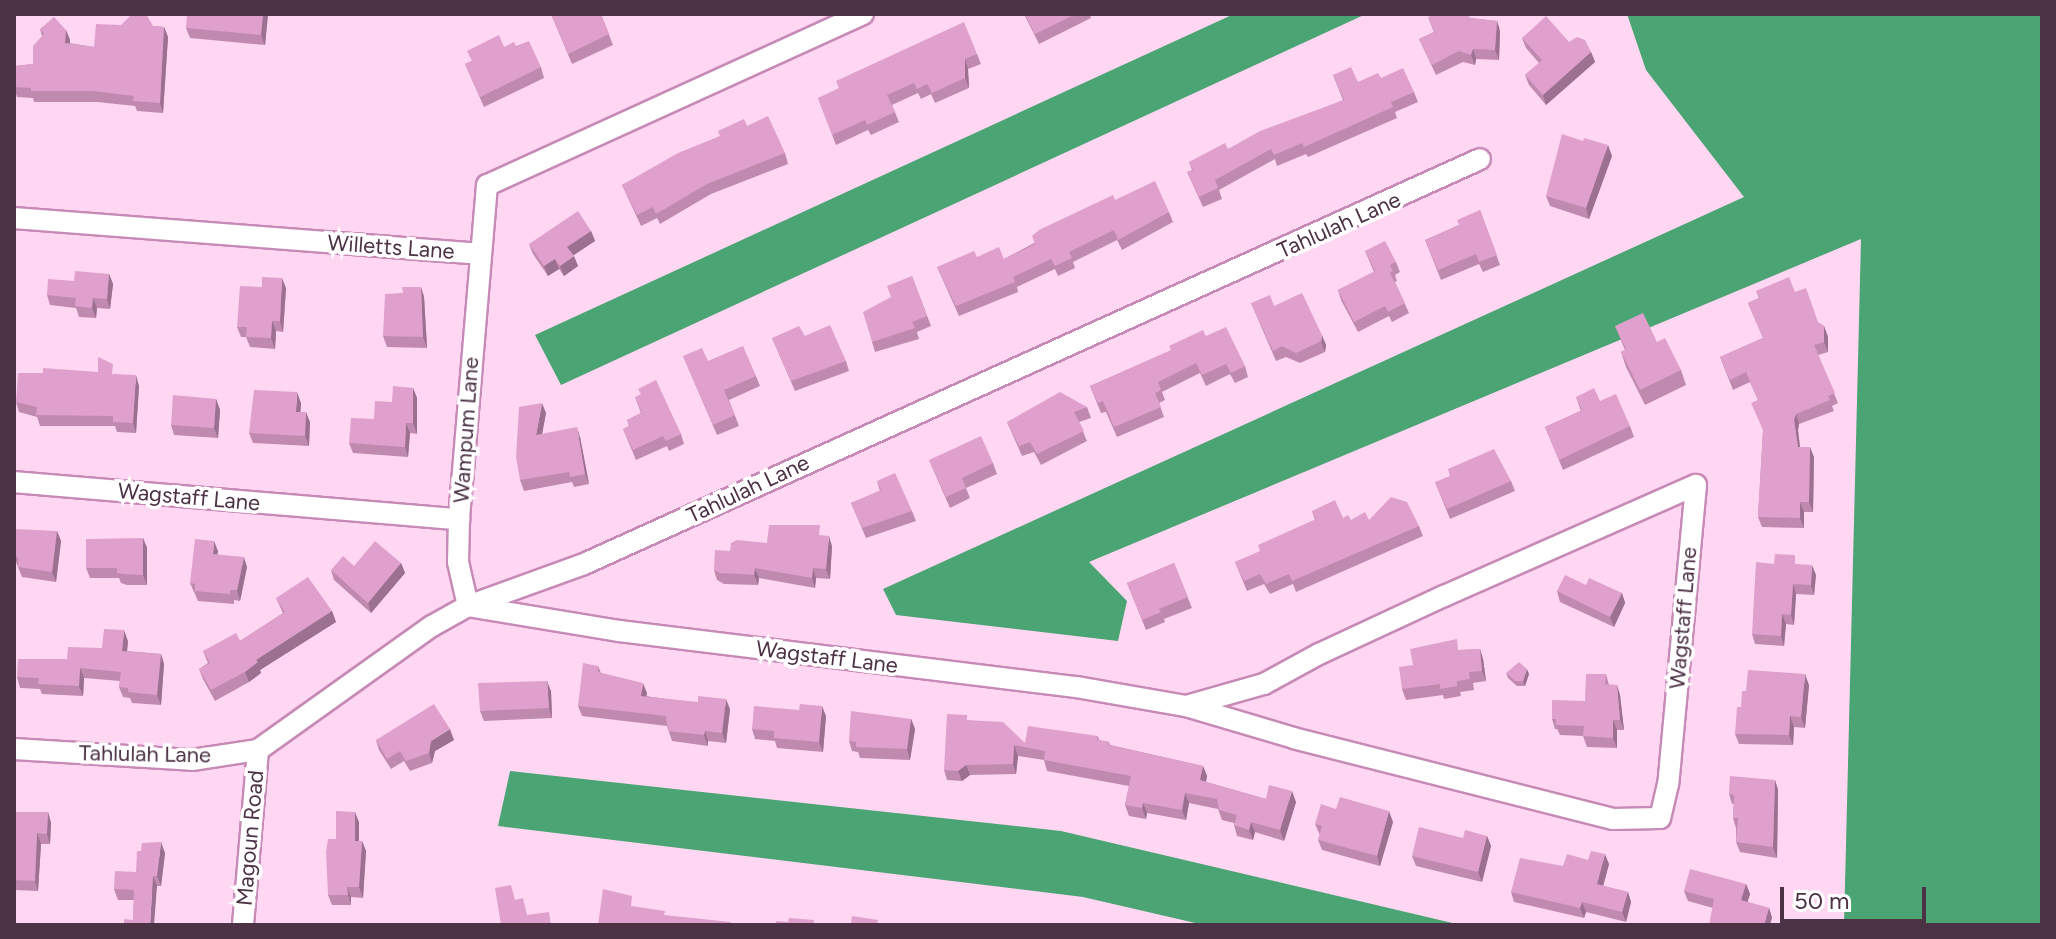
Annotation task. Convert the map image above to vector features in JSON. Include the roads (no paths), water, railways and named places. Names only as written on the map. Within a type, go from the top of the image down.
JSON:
[{"type":"street","name":"Willetts Lane","points":[[14,218],[479,254],[487,185],[863,14]]},
{"type":"street","name":"Tahlulah Lane","points":[[14,749],[192,760],[258,750],[432,626],[468,606],[584,564],[1480,159]]},
{"type":"street","name":"Wampum Lane","points":[[468,606],[458,562],[459,519],[479,254]]},
{"type":"street","name":"Wagstaff Lane","points":[[14,482],[459,519]]},
{"type":"street","name":"Wagstaff Lane","points":[[468,606],[619,631],[1077,687],[1186,706],[1294,738],[1613,819],[1660,818],[1668,784],[1696,485],[1444,596],[1319,654],[1264,684],[1186,706]]},
{"type":"street","name":"Magoun Road","points":[[243,925],[258,750]]}]
